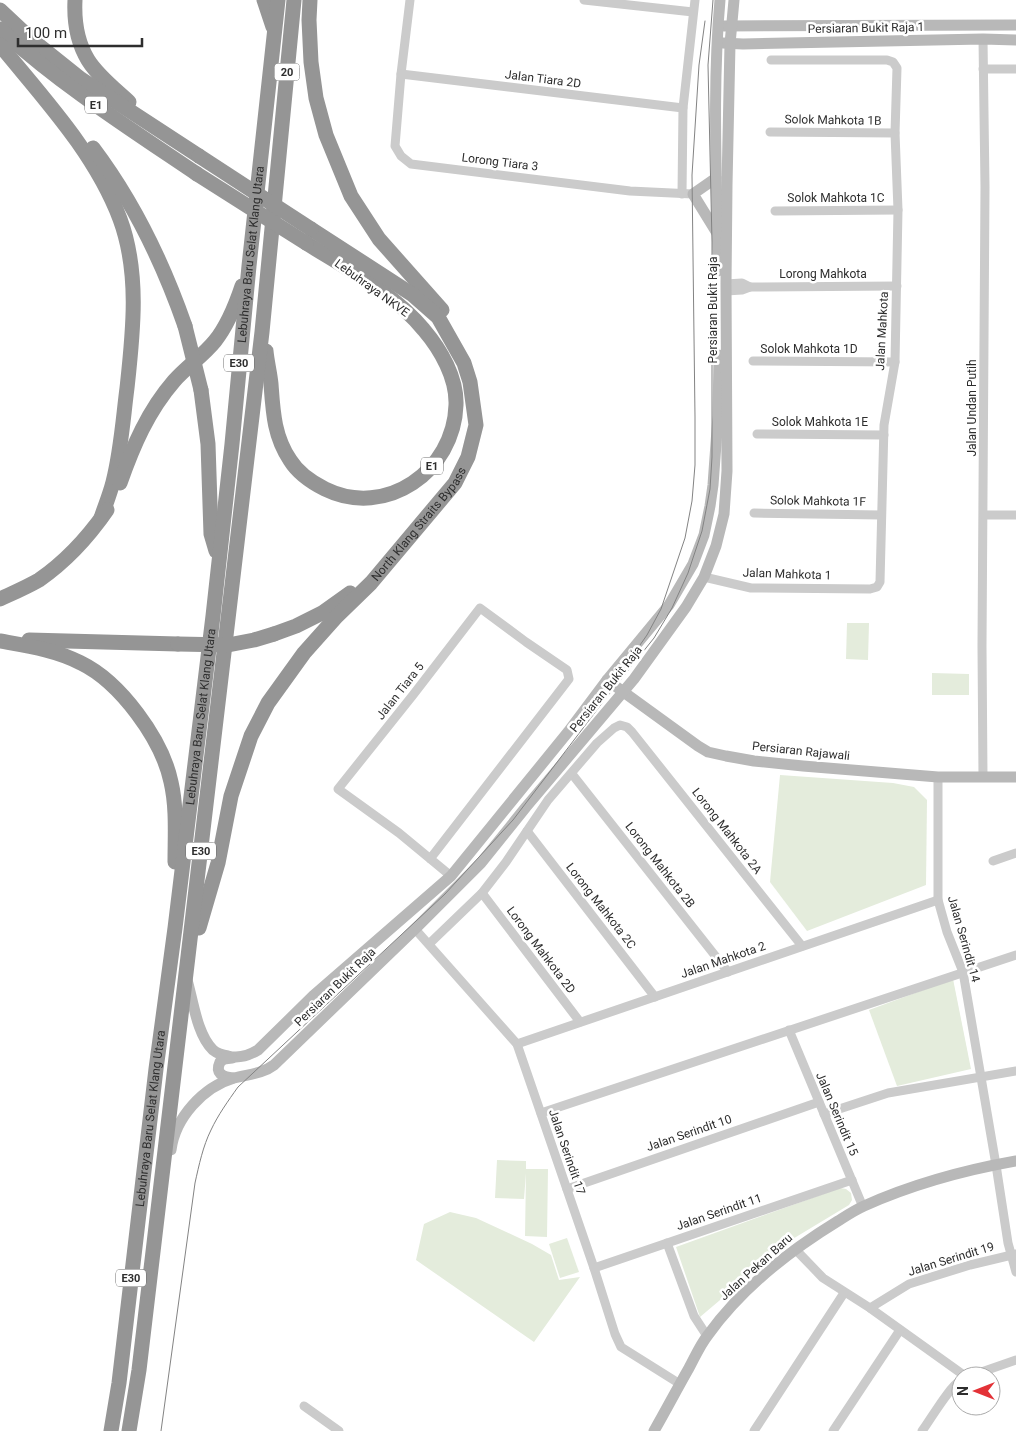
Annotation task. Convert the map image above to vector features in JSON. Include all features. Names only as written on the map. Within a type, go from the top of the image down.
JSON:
[{"type":"highway","points":[[75,0],[74,14],[77,30],[88,60],[99,74],[133,106],[181,145]]},
{"type":"highway","points":[[264,0],[274,31]]},
{"type":"highway","name":"Lebuhraya Baru Selat Klang Utara","points":[[111,1431],[121,1364],[219,560],[232,444],[248,266],[278,0]]},
{"type":"highway","name":"Lebuhraya Baru Selat Klang Utara","points":[[129,1431],[139,1370],[262,332],[294,0]]},
{"type":"highway","points":[[310,0],[308,20],[311,62],[316,98],[326,135],[351,196],[379,239],[453,323],[460,336],[471,361],[477,388],[476,425]]},
{"type":"highway","name":"E30","points":[[0,10],[31,39],[81,79],[181,145]]},
{"type":"highway","name":"Lebuhraya NKVE","points":[[0,29],[27,54],[72,89],[197,174],[308,236],[352,272],[398,304],[410,315],[425,331],[441,354],[453,385],[456,404],[454,426],[446,447],[431,467],[405,488],[391,495],[357,498],[329,491],[314,483],[291,462],[283,449],[274,421],[271,383],[262,332]]},
{"type":"highway","points":[[0,45],[78,141],[103,182],[120,220],[130,256],[134,292],[130,359],[119,450],[113,482],[101,518]]},
{"type":"highway","points":[[0,45],[52,97],[101,159],[126,198],[154,251],[176,301],[185,326],[200,390],[208,444],[211,534],[219,560]]},
{"type":"highway","name":"North Klang Straits Bypass","points":[[181,145],[200,156],[308,236],[413,295],[438,317],[464,363],[470,382],[476,425],[468,457],[455,483],[371,583],[304,653],[268,702],[251,736],[231,796],[218,863],[186,976]]},
{"type":"highway","points":[[0,599],[38,580],[57,566],[101,518],[111,503],[140,432],[153,408],[174,381],[215,341],[225,325],[241,289],[248,266]]},
{"type":"highway","points":[[0,641],[37,639],[228,645],[254,640],[296,626],[322,613],[390,561]]},
{"type":"highway","points":[[0,641],[40,648],[82,663],[116,689],[132,705],[149,731],[163,754],[171,781],[176,817],[173,900],[175,928]]},
{"type":"main road","name":"Persiaran Bukit Raja","points":[[234,1058],[243,1057],[258,1050],[313,996],[451,876],[669,605],[693,564],[704,536],[713,485],[718,416],[716,43],[720,0]]},
{"type":"main road","name":"Persiaran Bukit Raja","points":[[154,1232],[166,1185],[171,1146],[184,1114],[210,1089],[233,1078],[267,1070],[274,1065],[481,863],[623,692],[662,642],[694,596],[704,577],[716,546],[724,514],[727,472],[726,288],[730,44],[734,0]]},
{"type":"main road","name":"Persiaran Bukit Raja 1","points":[[718,26],[1016,25]]},
{"type":"main road","name":"Persiaran Bukit Raja 1","points":[[716,43],[1016,40]]},
{"type":"main road","points":[[716,178],[687,194],[718,234]]},
{"type":"main road","name":"Persiaran Rajawali","points":[[607,680],[708,752],[754,761],[938,777],[1016,777]]},
{"type":"main road","points":[[186,976],[200,1030],[207,1042],[219,1054],[234,1058]]},
{"type":"main road","points":[[233,1078],[225,1078],[220,1075],[218,1066],[224,1059],[234,1058]]},
{"type":"main road","name":"Jalan Pekan Baru","points":[[654,1431],[707,1336],[732,1305],[795,1249],[863,1207],[949,1176],[1016,1161]]},
{"type":"street","name":"Lorong Tiara 3","points":[[410,0],[395,146],[401,156],[411,164],[630,191],[687,194]]},
{"type":"street","points":[[584,0],[693,12]]},
{"type":"street","points":[[687,194],[683,108],[694,0]]},
{"type":"street","name":"Jalan Undan Putih","points":[[982,39],[985,187],[983,777]]},
{"type":"street","name":"Jalan Mahkota","points":[[771,60],[887,60],[893,62],[897,68],[895,133],[898,210],[895,362],[884,425],[880,582],[877,587],[870,589]]},
{"type":"street","points":[[983,69],[1016,68]]},
{"type":"street","name":"Jalan Tiara 2D","points":[[401,74],[683,108]]},
{"type":"street","name":"Solok Mahkota 1B","points":[[770,132],[895,133]]},
{"type":"street","name":"Solok Mahkota 1C","points":[[776,211],[898,210]]},
{"type":"street","name":"Lorong Mahkota","points":[[726,288],[742,283],[750,287],[897,286]]},
{"type":"street","name":"Solok Mahkota 1D","points":[[754,361],[895,362]]},
{"type":"street","name":"Solok Mahkota 1E","points":[[757,434],[884,435]]},
{"type":"street","name":"Solok Mahkota 1F","points":[[754,513],[881,515]]},
{"type":"street","points":[[984,515],[1016,515]]},
{"type":"street","name":"Jalan Mahkota 1","points":[[704,577],[751,588],[870,589]]},
{"type":"street","name":"Jalan Tiara 5","points":[[480,608],[568,670],[569,679],[430,859],[399,833],[338,789],[480,608]]},
{"type":"street","name":"Lorong Mahkota 2A","points":[[572,774],[597,743],[614,728],[620,725],[627,727],[802,946]]},
{"type":"street","points":[[429,944],[482,892],[506,862],[548,800],[572,774]]},
{"type":"street","name":"Lorong Mahkota 2B","points":[[572,774],[728,972]]},
{"type":"street","name":"Jalan Serindit 14","points":[[938,777],[938,900],[947,932],[963,972],[1016,1272]]},
{"type":"street","name":"Lorong Mahkota 2C","points":[[527,831],[655,997]]},
{"type":"street","points":[[993,861],[1016,853]]},
{"type":"street","points":[[430,859],[451,876]]},
{"type":"street","name":"Lorong Mahkota 2D","points":[[482,892],[580,1022]]},
{"type":"street","name":"Jalan Mahkota 2","points":[[517,1044],[938,900]]},
{"type":"street","name":"Jalan Serindit 17","points":[[415,929],[517,1044],[621,1347],[680,1384]]},
{"type":"street","points":[[540,1113],[1016,955]]},
{"type":"street","name":"Jalan Serindit 15","points":[[789,1030],[863,1207]]},
{"type":"street","points":[[824,1114],[888,1093],[1016,1071]]},
{"type":"street","name":"Jalan Serindit 10","points":[[567,1189],[819,1102]]},
{"type":"street","name":"Jalan Serindit 11","points":[[594,1268],[852,1180]]},
{"type":"street","points":[[666,1243],[694,1316],[707,1336]]},
{"type":"street","points":[[795,1249],[823,1278],[870,1308],[951,1366]]},
{"type":"street","name":"Jalan Serindit 19","points":[[870,1308],[909,1284],[1014,1254]]},
{"type":"street","points":[[754,1431],[844,1293]]},
{"type":"street","points":[[833,1431],[900,1330]]},
{"type":"street","points":[[999,1366],[1016,1360]]},
{"type":"street","points":[[922,1431],[951,1390]]},
{"type":"street","points":[[304,1406],[339,1431]]},
{"type":"green space","points":[[847,623],[869,623],[868,660],[846,659]]},
{"type":"green space","points":[[932,673],[969,674],[969,695],[932,695]]},
{"type":"green space","points":[[780,775],[893,783],[914,787],[927,800],[926,885],[807,931],[770,882]]},
{"type":"green space","points":[[953,979],[971,1069],[897,1086],[869,1010]]},
{"type":"green space","points":[[497,1160],[526,1161],[526,1169],[548,1169],[547,1237],[525,1236],[526,1173],[524,1199],[495,1198]]},
{"type":"green space","points":[[840,1188],[846,1189],[851,1193],[852,1200],[849,1205],[791,1240],[700,1317],[676,1247]]},
{"type":"green space","points":[[450,1212],[476,1218],[551,1255],[559,1280],[580,1277],[534,1342],[416,1260],[424,1224]]},
{"type":"green space","points":[[567,1238],[579,1272],[560,1278],[549,1244]]},
{"type":"tram line","points":[[161,1431],[195,1183],[206,1142],[220,1113],[238,1087],[445,894],[513,820],[654,638],[672,608],[688,573],[702,531],[710,489],[712,457],[712,242],[708,65],[713,0]]},
{"type":"tram line","points":[[640,645],[661,609],[685,538],[692,501],[695,465],[692,175],[699,65],[705,21]]}]
